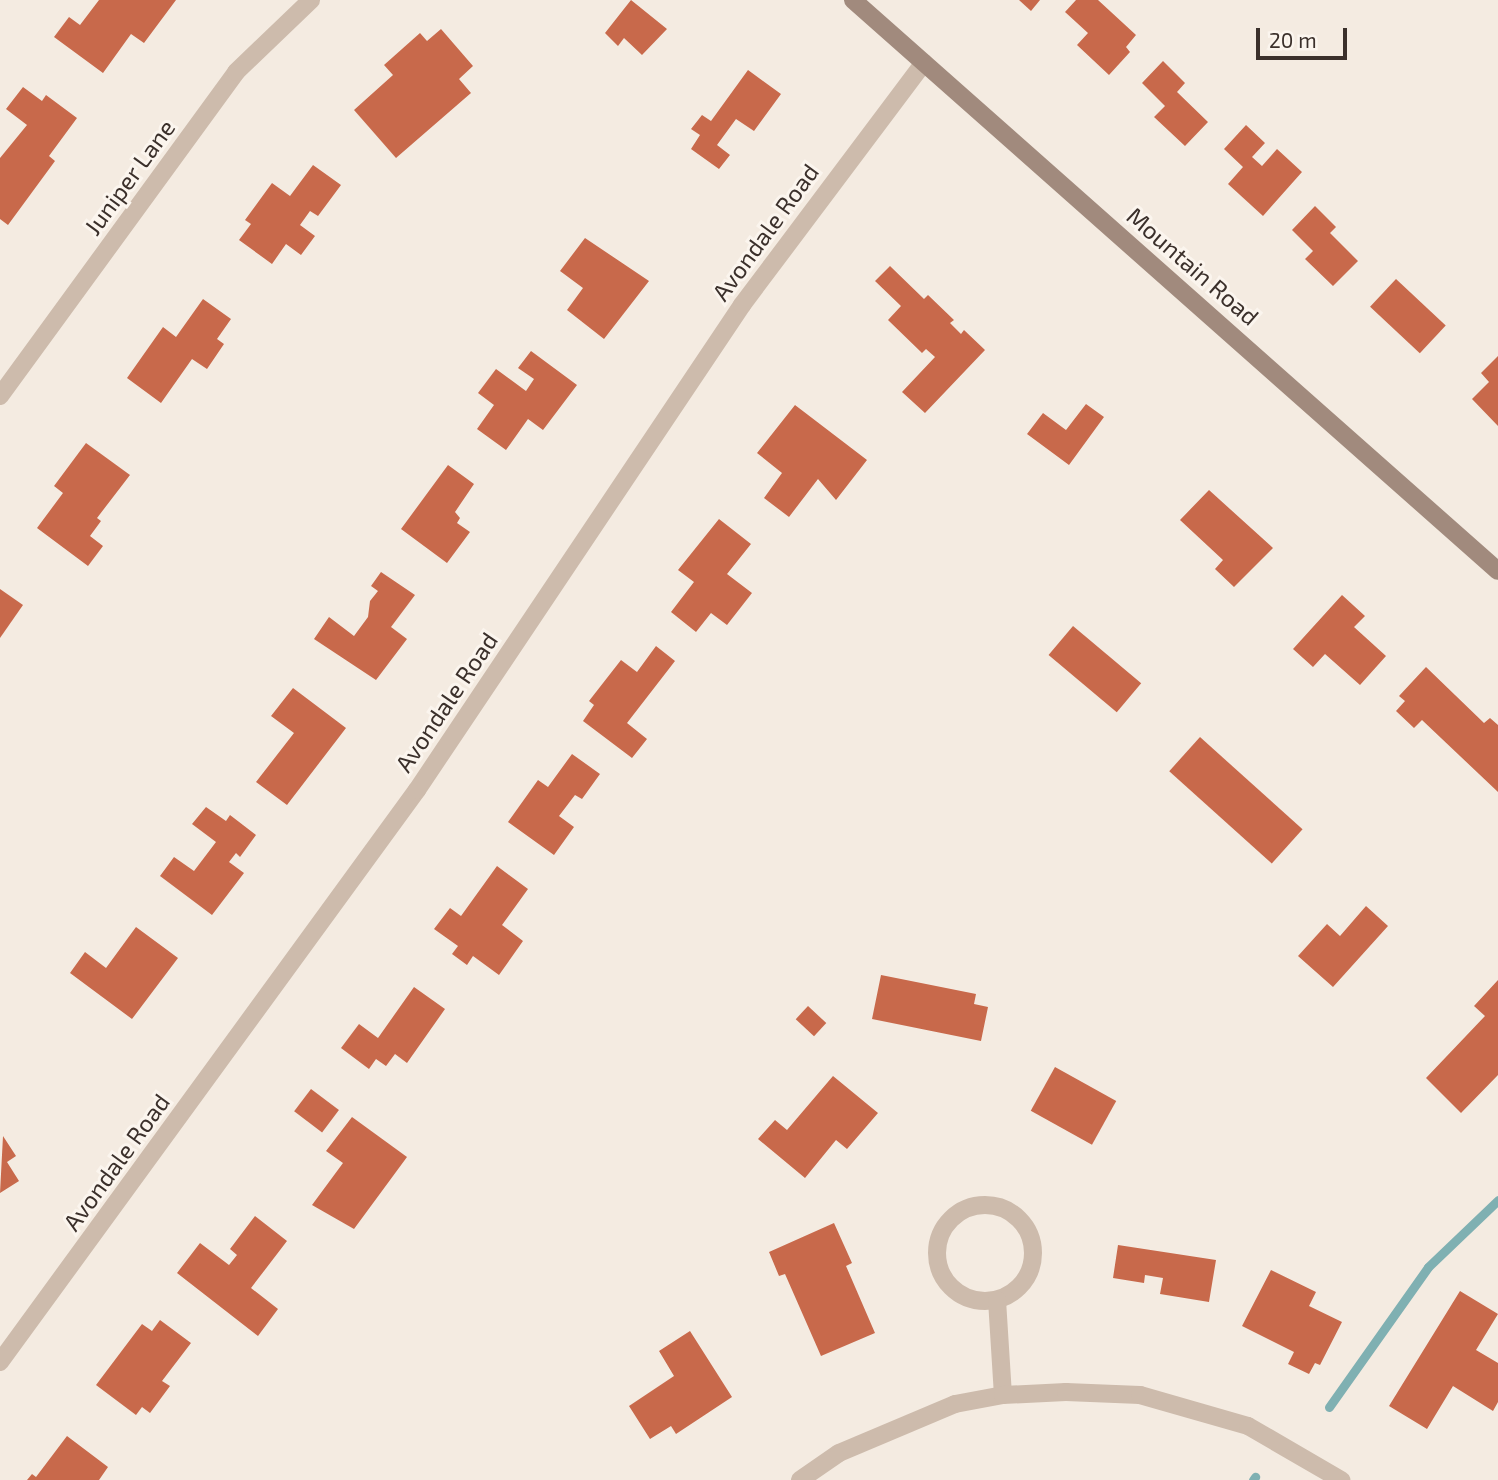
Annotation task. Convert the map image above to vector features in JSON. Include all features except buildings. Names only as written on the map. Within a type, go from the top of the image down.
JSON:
[{"type":"main road","name":"Mountain Road","points":[[853,0],[1498,571]]},
{"type":"street","name":"Juniper Lane","points":[[0,396],[236,72],[311,0]]},
{"type":"street","name":"Avondale Road","points":[[0,1362],[417,790],[742,306],[924,63]]},
{"type":"street","points":[[985,1205],[1007,1211],[1025,1226],[1031,1239],[1031,1270],[1012,1294],[998,1300],[965,1298],[951,1289],[939,1267],[937,1243],[944,1228],[970,1207],[985,1205]]},
{"type":"street","points":[[998,1300],[1003,1395]]},
{"type":"street","points":[[800,1480],[839,1453],[898,1425],[955,1404],[1003,1395],[1140,1395],[1248,1426],[1341,1480]]},
{"type":"waterway","points":[[1329,1407],[1428,1267],[1498,1200]]}]
